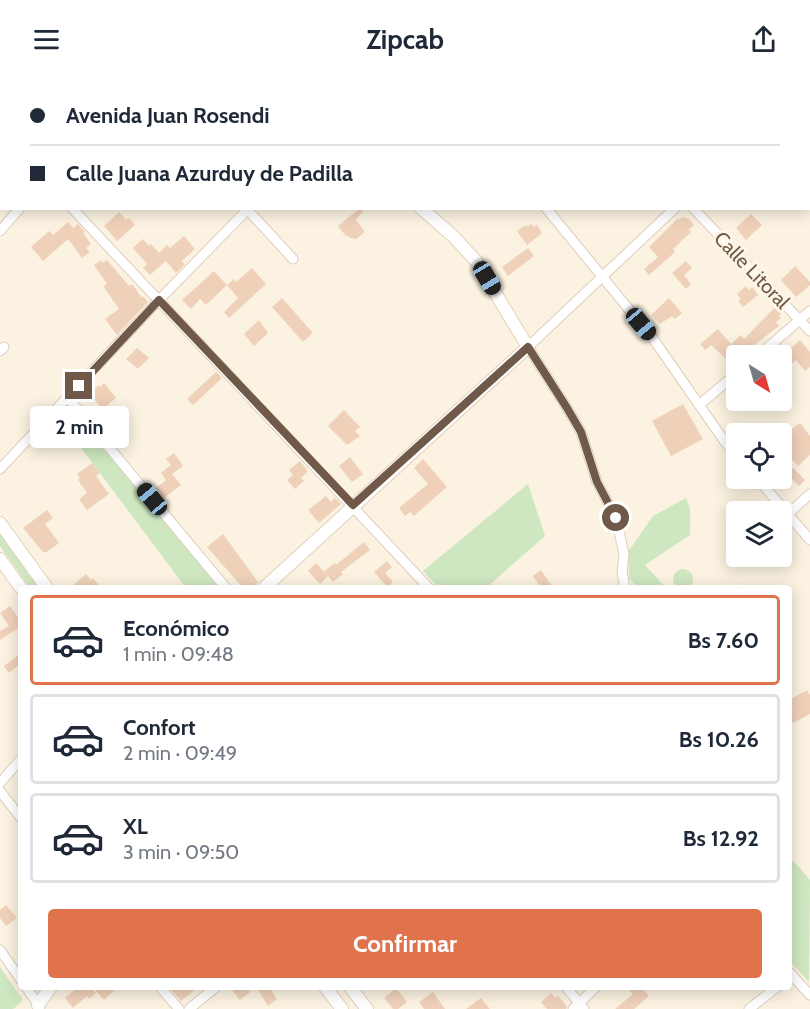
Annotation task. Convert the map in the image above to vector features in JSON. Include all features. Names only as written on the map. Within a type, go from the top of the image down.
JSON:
[{"type":"main road","points":[[267,585],[528,347],[476,261],[454,237],[423,210]]},
{"type":"main road","points":[[0,523],[45,585]]},
{"type":"main road","points":[[0,559],[19,585]]},
{"type":"main road","points":[[36,1008],[49,990]]},
{"type":"main road","points":[[327,990],[342,1009]]},
{"type":"main road","points":[[352,990],[367,1009]]},
{"type":"street","points":[[0,231],[18,210]]},
{"type":"street","points":[[74,210],[426,585]]},
{"type":"street","points":[[0,469],[247,210]]},
{"type":"street","points":[[249,210],[293,259]]},
{"type":"street","points":[[548,210],[654,340],[726,441]]},
{"type":"street","points":[[625,585],[623,547],[616,518],[597,482],[581,432],[528,347],[673,210]]},
{"type":"street","name":"Calle Litoral","points":[[695,210],[810,331]]},
{"type":"street","points":[[771,345],[810,311]]},
{"type":"street","points":[[699,405],[726,382]]},
{"type":"street","points":[[68,398],[224,585]]},
{"type":"street","points":[[766,489],[777,501]]},
{"type":"street","points":[[792,510],[810,494]]},
{"type":"street","points":[[792,519],[810,540]]},
{"type":"street","points":[[0,783],[18,762]]},
{"type":"street","points":[[0,791],[18,814]]},
{"type":"street","points":[[0,950],[18,976]]},
{"type":"street","points":[[792,977],[810,995]]},
{"type":"street","points":[[27,990],[36,1008]]},
{"type":"street","points":[[163,990],[179,1009]]},
{"type":"street","points":[[189,1009],[212,990]]},
{"type":"street","points":[[568,990],[579,1007],[593,990]]},
{"type":"street","points":[[749,1009],[773,990]]},
{"type":"green space","points":[[68,407],[72,407],[219,585],[184,585],[58,417]]},
{"type":"green space","points":[[528,484],[545,536],[489,585],[436,585],[423,571]]},
{"type":"green space","points":[[686,498],[690,509],[690,535],[645,565],[663,585],[635,585],[629,578],[628,552],[653,516]]},
{"type":"green space","points":[[0,533],[37,585],[28,585],[0,546]]},
{"type":"green space","points":[[679,570],[687,570],[692,575],[691,585],[675,585],[674,583],[674,575]]},
{"type":"green space","points":[[792,859],[810,880],[809,982],[792,963]]},
{"type":"green space","points":[[0,967],[23,1000],[13,1009],[0,1009]]},
{"type":"building","points":[[358,210],[364,210],[356,220],[365,232],[356,239],[345,235],[338,226]]},
{"type":"building","points":[[119,212],[135,225],[117,241],[104,226]]},
{"type":"building","points":[[751,214],[762,225],[746,240],[736,228]]},
{"type":"building","points":[[682,217],[689,219],[694,225],[689,230],[691,232],[673,249],[675,252],[649,275],[644,269],[658,257],[649,247],[678,218],[679,220]]},
{"type":"building","points":[[68,222],[73,228],[78,224],[85,232],[83,233],[91,244],[86,248],[90,252],[82,258],[68,239],[43,261],[31,247],[49,231],[53,235]]},
{"type":"building","points":[[531,224],[534,227],[537,225],[542,233],[527,245],[517,231]]},
{"type":"building","points":[[184,236],[195,249],[182,261],[185,264],[176,273],[166,261],[150,275],[143,268],[147,264],[133,248],[143,239],[159,253],[167,245],[170,248]]},
{"type":"building","points":[[528,248],[534,256],[508,276],[502,267]]},
{"type":"building","points":[[101,260],[103,263],[107,260],[129,286],[132,284],[142,298],[143,296],[148,302],[117,335],[105,319],[119,309],[103,286],[107,284],[94,265]]},
{"type":"building","points":[[686,261],[692,268],[684,275],[691,284],[686,289],[672,273]]},
{"type":"building","points":[[795,266],[810,282],[810,285],[796,297],[781,280]]},
{"type":"building","points":[[252,268],[266,284],[229,318],[224,312],[238,298],[227,285],[234,279],[236,282]]},
{"type":"building","points":[[214,271],[227,285],[206,305],[200,299],[191,309],[182,300]]},
{"type":"building","points":[[746,286],[749,290],[752,287],[758,295],[743,307],[738,301],[741,299],[737,294]]},
{"type":"building","points":[[282,298],[313,333],[303,342],[272,307]]},
{"type":"building","points":[[669,298],[682,313],[675,319],[672,316],[660,324],[651,315]]},
{"type":"building","points":[[775,307],[781,314],[779,316],[781,318],[776,322],[779,326],[754,345],[726,345],[726,359],[711,345],[705,350],[700,344],[718,329],[731,344],[741,335],[744,339]]},
{"type":"building","points":[[259,320],[268,333],[254,346],[244,334]]},
{"type":"building","points":[[800,340],[810,352],[810,367],[805,371],[796,360],[792,363],[792,347]]},
{"type":"building","points":[[137,348],[149,358],[138,369],[126,359]]},
{"type":"building","points":[[216,372],[222,378],[193,405],[187,399]]},
{"type":"building","points":[[104,383],[116,398],[103,409],[89,394],[98,385],[100,387]]},
{"type":"building","points":[[683,404],[703,439],[671,456],[652,421]]},
{"type":"building","points":[[344,410],[360,427],[355,431],[360,436],[347,445],[328,426]]},
{"type":"building","points":[[800,423],[810,436],[810,455],[798,466],[792,460],[792,429]]},
{"type":"building","points":[[174,453],[183,466],[172,474],[181,485],[164,498],[156,488],[166,480],[161,473],[171,465],[166,459]]},
{"type":"building","points":[[350,457],[363,474],[352,482],[339,466]]},
{"type":"building","points":[[423,459],[447,487],[414,516],[410,512],[405,516],[399,508],[428,484],[414,468]]},
{"type":"building","points":[[300,461],[308,471],[301,478],[304,481],[295,489],[287,480],[293,475],[289,470]]},
{"type":"building","points":[[92,463],[100,473],[96,476],[109,494],[87,510],[79,499],[87,493],[78,480],[80,478],[77,474]]},
{"type":"building","points":[[792,469],[805,480],[799,486],[792,479]]},
{"type":"building","points":[[326,496],[331,502],[335,498],[341,504],[319,523],[308,510]]},
{"type":"building","points":[[47,510],[53,518],[45,524],[59,543],[47,552],[43,552],[23,528]]},
{"type":"building","points":[[223,534],[258,582],[255,585],[240,585],[207,547]]},
{"type":"building","points":[[364,542],[370,550],[341,572],[343,574],[333,582],[324,571],[335,563],[336,565]]},
{"type":"building","points":[[387,561],[392,567],[385,573],[393,582],[385,585],[374,572]]},
{"type":"building","points":[[316,563],[328,576],[320,584],[308,571]]},
{"type":"building","points":[[541,570],[551,585],[539,585],[533,576]]},
{"type":"building","points":[[86,574],[99,585],[73,585]]},
{"type":"building","points":[[10,606],[18,618],[18,628],[0,640],[0,631],[9,626],[0,613]]},
{"type":"building","points":[[18,655],[18,666],[9,673],[4,666]]},
{"type":"building","points":[[807,690],[810,695],[810,714],[793,723],[792,721],[792,698]]},
{"type":"building","points":[[6,905],[17,918],[6,926],[0,918],[0,910]]},
{"type":"building","points":[[74,990],[93,990],[96,993],[89,999],[87,996],[73,1008],[65,998]]},
{"type":"building","points":[[97,990],[115,990],[104,1000]]},
{"type":"building","points":[[172,990],[194,990],[181,1001]]},
{"type":"building","points":[[232,990],[248,990],[250,992],[240,1000]]},
{"type":"building","points":[[258,990],[271,990],[277,999],[268,1006]]},
{"type":"building","points":[[394,990],[398,990],[407,1002],[398,1009],[393,1009],[384,998]]},
{"type":"building","points":[[629,990],[644,990],[649,996],[634,1009],[615,1009],[633,994]]},
{"type":"building","points":[[433,992],[445,1009],[424,1009],[419,1002]]},
{"type":"building","points":[[551,993],[555,998],[558,996],[567,1006],[566,1009],[547,1009],[541,1002]]},
{"type":"building","points":[[481,998],[490,1009],[466,1009]]},
{"type":"route","points":[[79,386],[159,300],[353,505],[528,347],[581,432],[597,482],[616,518]]}]
